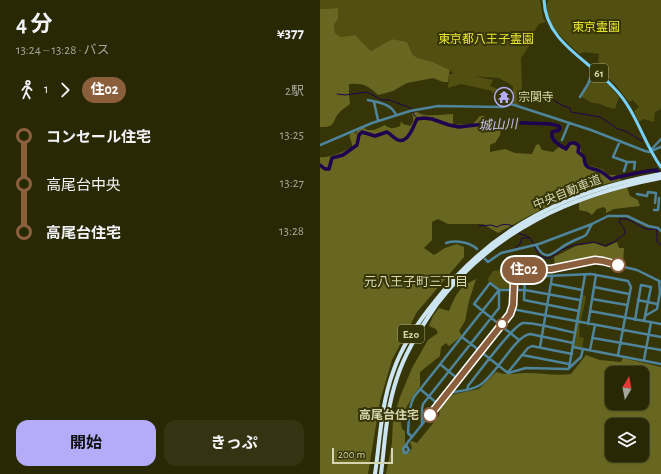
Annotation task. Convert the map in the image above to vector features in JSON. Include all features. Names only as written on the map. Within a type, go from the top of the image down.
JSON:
[{"type":"highway","name":"中央自動車道","points":[[382,474],[388,412],[397,377],[415,339],[432,311],[459,279],[486,253],[518,227],[559,203],[614,184],[660,176]]},
{"type":"highway","name":"中央自動車道","points":[[376,474],[385,398],[392,373],[406,343],[427,311],[452,280],[474,258],[513,231]]},
{"type":"main road","name":"61","points":[[544,0],[548,21],[555,34],[565,45],[610,83],[623,98],[661,167]]},
{"type":"street","points":[[580,97],[588,84],[594,69]]},
{"type":"street","points":[[368,100],[390,107],[395,111],[396,115]]},
{"type":"street","points":[[373,101],[378,120]]},
{"type":"street","points":[[320,145],[378,120],[411,111],[438,106],[503,107],[511,104],[569,123],[645,151],[661,147]]},
{"type":"street","points":[[562,140],[569,123]]},
{"type":"street","points":[[651,150],[661,139]]},
{"type":"street","points":[[620,142],[613,157],[627,162],[635,162],[634,169]]},
{"type":"street","points":[[624,171],[627,162]]},
{"type":"street","points":[[637,194],[647,196],[648,192],[656,193],[655,203]]},
{"type":"street","points":[[654,210],[658,210],[660,198]]},
{"type":"street","points":[[485,259],[488,262],[501,253],[535,246],[592,224],[608,216],[627,216],[648,226],[658,228],[661,231]]},
{"type":"street","points":[[535,246],[545,255],[552,255],[568,243],[586,235],[591,229],[592,224]]},
{"type":"street","points":[[446,243],[458,242],[477,249]]},
{"type":"street","points":[[406,445],[512,309],[514,282],[519,273],[526,269],[551,269],[591,261],[603,261],[637,270],[660,281],[660,292],[656,311],[645,316]]},
{"type":"street","points":[[569,366],[585,275]]},
{"type":"street","points":[[588,324],[596,275]]},
{"type":"street","points":[[579,311],[524,300],[525,277],[596,275],[628,281],[633,288],[640,289]]},
{"type":"street","points":[[540,347],[552,276]]},
{"type":"street","points":[[519,340],[474,304],[490,283],[499,290],[524,290],[580,300]]},
{"type":"street","points":[[550,284],[582,290]]},
{"type":"street","points":[[635,320],[641,285],[651,287],[644,321]]},
{"type":"street","points":[[594,287],[629,294]]},
{"type":"street","points":[[618,355],[629,294],[633,288]]},
{"type":"street","points":[[412,437],[408,434],[411,403],[420,389],[499,290]]},
{"type":"street","points":[[422,425],[422,407],[429,396],[499,308],[499,290]]},
{"type":"street","points":[[592,299],[627,305]]},
{"type":"street","points":[[638,300],[658,304]]},
{"type":"street","points":[[512,309],[661,338]]},
{"type":"street","points":[[590,311],[661,324]]},
{"type":"street","points":[[644,360],[651,322]]},
{"type":"street","points":[[468,390],[468,386],[510,333],[515,327],[522,323],[575,333]]},
{"type":"street","points":[[590,350],[595,325]]},
{"type":"street","points":[[447,393],[468,390],[480,385],[519,340],[526,335],[573,343]]},
{"type":"street","points":[[462,337],[508,373]]},
{"type":"street","points":[[593,338],[661,350]]},
{"type":"street","points":[[508,373],[529,347],[540,347],[572,354]]},
{"type":"street","points":[[573,347],[661,364]]},
{"type":"street","points":[[508,373],[526,368],[565,369],[581,357],[583,349]]},
{"type":"street","points":[[522,354],[569,366]]},
{"type":"street","points":[[440,364],[458,379]]},
{"type":"street","points":[[420,389],[438,404]]},
{"type":"green space","name":"東京都八王子霊園","points":[[320,0],[540,0],[543,18],[546,22],[539,24],[533,33],[532,42],[521,58],[522,87],[519,105],[512,103],[513,86],[499,78],[474,76],[493,80],[490,86],[500,90],[492,93],[492,91],[461,84],[448,88],[449,74],[454,74],[450,70],[433,62],[413,55],[407,42],[392,39],[371,51],[355,35],[341,37],[335,33],[334,25],[338,19],[338,8],[320,9]]},
{"type":"green space","name":"東京霊園","points":[[549,0],[661,0],[661,109],[655,112],[654,122],[643,119],[639,122],[634,111],[639,107],[633,100],[629,102],[615,84],[601,72],[603,70],[598,62],[599,54],[584,52],[580,54],[562,37],[550,22],[547,14],[546,7]]},
{"type":"green space","points":[[594,71],[619,97],[615,109],[598,103],[592,103],[580,96]]},
{"type":"green space","points":[[510,269],[515,274],[511,281],[510,288],[498,289],[487,280],[493,271]]},
{"type":"green space","points":[[581,295],[586,296],[579,337],[584,338],[582,349],[573,347]]},
{"type":"shaded area","points":[[338,8],[338,19],[334,25],[335,33],[341,37],[355,35],[371,51],[392,39],[407,42],[413,55],[450,70],[448,82],[443,82],[433,78],[407,83],[393,91],[378,95],[365,85],[349,84],[350,104],[340,112],[332,125],[320,127],[320,9]]},
{"type":"shaded area","points":[[417,112],[425,115],[453,114],[453,125],[473,124],[480,116],[484,116],[488,121],[503,119],[519,121],[502,124],[500,135],[495,143],[491,144],[490,152],[505,149],[515,153],[532,154],[536,145],[539,144],[542,150],[553,152],[559,147],[564,149],[569,141],[580,144],[581,152],[587,165],[602,169],[609,175],[615,175],[622,180],[573,195],[498,233],[483,224],[448,224],[438,219],[432,222],[432,240],[424,248],[434,255],[445,248],[457,244],[464,247],[464,257],[417,312],[392,360],[380,401],[368,474],[320,474],[320,157],[332,156],[352,147],[350,134],[354,132],[356,134],[357,131],[363,127],[367,130],[374,130],[385,125],[393,128],[400,126],[401,121],[403,124],[410,126],[413,121],[412,113]]},
{"type":"shaded area","points":[[627,187],[630,196],[638,200],[640,206],[614,209],[606,213],[606,209],[604,207],[597,209],[592,215],[588,212],[579,210],[579,202]]},
{"type":"shaded area","points":[[617,242],[619,248],[624,248],[623,264],[600,258],[555,268],[554,257],[576,246],[594,243],[606,247]]},
{"type":"shaded area","points":[[476,279],[465,321],[459,331],[462,336],[449,346],[446,343],[441,347],[440,356],[420,372],[420,386],[407,406],[401,423],[402,429],[405,431],[405,450],[409,453],[412,448],[410,442],[412,441],[417,443],[439,416],[440,407],[450,395],[479,389],[496,372],[508,374],[571,374],[586,355],[600,360],[621,362],[623,358],[661,367],[661,474],[386,474],[392,443],[393,419],[400,397],[412,368],[428,340],[438,333],[436,329],[429,326],[433,316],[439,308],[449,311],[459,292],[466,285]]},
{"type":"waterway","points":[[337,94],[345,95],[367,92],[382,100],[389,100],[411,108],[414,115],[418,119]]},
{"type":"waterway","points":[[551,98],[561,105],[570,108],[571,112],[600,117],[618,129],[625,131],[642,141]]},
{"type":"waterway","name":"城山川","points":[[320,165],[325,169],[329,169],[332,158],[343,155],[357,145],[359,135],[362,132],[375,136],[387,132],[397,139],[402,140],[408,137],[417,119],[424,118],[459,127],[501,122],[551,124],[559,126],[560,128],[559,130],[552,132],[552,137],[556,142],[566,149],[570,143],[575,143],[579,146],[578,152],[584,157],[585,164],[590,168],[600,171],[611,179],[656,170],[661,175]]},
{"type":"waterway","points":[[518,233],[531,239],[539,255],[545,258],[550,258],[561,250],[574,245],[594,242],[605,246],[614,242],[625,234],[625,230],[619,221],[620,219],[628,219],[647,229],[657,229],[657,241],[661,244]]},
{"type":"waterway","points":[[479,226],[491,225],[497,227],[505,224],[514,227]]},
{"type":"waterway","points":[[515,248],[520,244],[522,238],[529,238]]},
{"type":"bus line","name":"住02","points":[[430,415],[510,314],[513,305],[514,280],[519,273],[526,269],[545,270],[599,260],[618,265]]},
{"type":"place","name":"宗関寺","points":[[504,97]]},
{"type":"place","name":"高尾台住宅","points":[[430,415]]},
{"type":"district","name":"元八王子町三丁目","points":[[416,281]]}]
